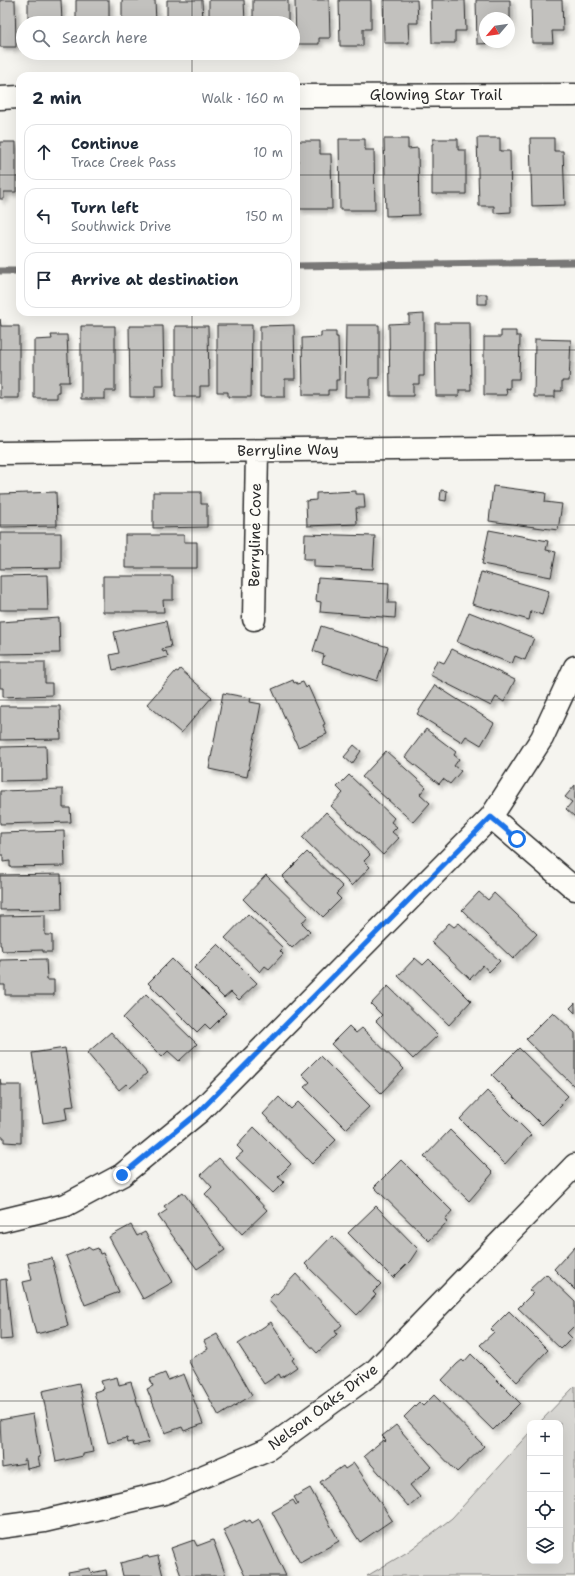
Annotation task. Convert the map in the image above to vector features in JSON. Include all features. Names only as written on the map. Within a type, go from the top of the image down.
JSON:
[{"type":"street","name":"Glowing Star Trail","points":[[300,96],[575,95]]},
{"type":"street","points":[[0,98],[16,97]]},
{"type":"street","name":"Berryline Way","points":[[0,453],[575,447]]},
{"type":"street","name":"Berryline Cove","points":[[254,619],[257,451]]},
{"type":"street","points":[[0,1221],[66,1205],[122,1175],[199,1112],[491,817],[542,738],[575,667]]},
{"type":"street","points":[[491,817],[575,889]]},
{"type":"street","name":"Nelson Oaks Drive","points":[[0,1527],[44,1521],[164,1493],[268,1450],[375,1371],[575,1165]]},
{"type":"shaded area","points":[[575,1386],[575,1576],[367,1576],[409,1551],[452,1518],[527,1435],[527,1564],[563,1564],[563,1420],[542,1420]]},
{"type":"building","points":[[0,0],[15,0],[16,47],[0,47]]},
{"type":"building","points":[[28,0],[61,0],[62,16],[28,16]]},
{"type":"building","points":[[76,0],[109,0],[109,16],[76,16]]},
{"type":"building","points":[[122,0],[155,0],[156,16],[122,16]]},
{"type":"building","points":[[167,0],[202,0],[203,16],[167,16]]},
{"type":"building","points":[[209,0],[244,0],[245,16],[209,16]]},
{"type":"building","points":[[253,0],[288,0],[288,16],[253,16]]},
{"type":"building","points":[[295,0],[329,0],[330,38],[319,38],[319,44],[300,44],[300,16],[295,16]]},
{"type":"building","points":[[339,0],[371,0],[371,29],[363,29],[363,46],[340,46]]},
{"type":"building","points":[[383,0],[417,0],[418,23],[408,23],[409,43],[384,43]]},
{"type":"building","points":[[431,0],[465,0],[466,31],[455,31],[455,43],[432,43]]},
{"type":"building","points":[[476,0],[510,0],[510,12],[479,12],[479,44],[477,44]]},
{"type":"building","points":[[531,0],[562,0],[563,31],[552,31],[553,43],[532,43]]},
{"type":"building","points":[[477,138],[500,138],[500,151],[510,151],[511,212],[494,213],[494,206],[479,206]]},
{"type":"building","points":[[530,138],[554,138],[554,151],[563,151],[565,205],[532,206]]},
{"type":"building","points":[[339,139],[365,139],[365,150],[374,150],[375,210],[340,210]]},
{"type":"building","points":[[384,139],[408,139],[408,149],[418,148],[419,215],[386,216]]},
{"type":"building","points":[[433,139],[458,139],[458,150],[466,150],[466,194],[432,194]]},
{"type":"building","points":[[300,141],[320,141],[320,154],[331,154],[332,209],[300,209]]},
{"type":"building","points":[[0,142],[16,142],[16,192],[4,192],[4,199],[0,199]]},
{"type":"building","points":[[477,294],[487,294],[487,304],[477,304]]},
{"type":"building","points":[[424,314],[424,376],[419,376],[419,384],[413,384],[413,396],[390,396],[389,324],[409,323],[409,315]]},
{"type":"building","points":[[0,319],[1,326],[19,326],[19,398],[0,398]]},
{"type":"building","points":[[435,323],[470,323],[471,390],[459,390],[459,396],[436,396]]},
{"type":"building","points":[[217,325],[252,325],[251,397],[228,397],[228,392],[217,392]]},
{"type":"building","points":[[294,325],[295,379],[285,379],[285,397],[260,397],[260,326]]},
{"type":"building","points":[[346,325],[379,325],[379,378],[370,378],[370,397],[345,397]]},
{"type":"building","points":[[81,326],[115,326],[115,391],[105,391],[105,399],[81,399]]},
{"type":"building","points":[[129,326],[163,326],[164,386],[155,386],[155,397],[130,397]]},
{"type":"building","points":[[175,326],[208,326],[209,386],[200,386],[200,397],[175,397]]},
{"type":"building","points":[[501,331],[516,331],[516,336],[520,336],[519,379],[510,379],[510,389],[506,388],[507,395],[484,395],[484,337],[501,337]]},
{"type":"building","points":[[321,332],[336,332],[336,337],[338,337],[339,380],[336,380],[336,390],[328,390],[328,395],[303,395],[302,338],[321,337]]},
{"type":"building","points":[[51,335],[67,335],[69,382],[59,382],[59,392],[57,392],[57,398],[34,398],[34,340],[52,339]]},
{"type":"building","points":[[535,339],[571,340],[569,381],[562,381],[562,391],[555,391],[555,397],[534,397]]},
{"type":"building","points":[[493,486],[546,493],[545,502],[562,504],[558,530],[489,521]]},
{"type":"building","points":[[441,490],[447,491],[446,501],[440,500]]},
{"type":"building","points":[[356,491],[356,494],[364,494],[365,508],[356,508],[357,524],[307,526],[306,501],[316,500],[316,493]]},
{"type":"building","points":[[56,492],[57,526],[0,527],[0,494]]},
{"type":"building","points":[[153,492],[201,492],[201,504],[207,504],[207,527],[153,528]]},
{"type":"building","points":[[489,530],[548,541],[546,550],[556,552],[551,577],[482,564]]},
{"type":"building","points":[[0,533],[61,533],[61,568],[0,569]]},
{"type":"building","points":[[305,534],[375,536],[373,569],[314,567],[314,559],[304,559]]},
{"type":"building","points":[[125,535],[184,535],[184,542],[197,542],[197,568],[125,568]]},
{"type":"building","points":[[481,572],[549,591],[542,615],[531,611],[529,620],[472,604]]},
{"type":"building","points":[[47,575],[48,610],[0,610],[0,576]]},
{"type":"building","points":[[103,576],[173,576],[173,600],[163,600],[164,612],[103,612]]},
{"type":"building","points":[[318,578],[389,583],[388,603],[396,603],[395,618],[320,612],[321,602],[316,601]]},
{"type":"building","points":[[469,612],[534,638],[525,660],[515,656],[512,664],[457,642]]},
{"type":"building","points":[[59,618],[60,653],[0,654],[0,622]]},
{"type":"building","points":[[166,621],[171,647],[162,649],[163,652],[166,651],[168,657],[113,670],[110,655],[119,653],[114,632]]},
{"type":"building","points":[[321,626],[388,647],[377,681],[322,663],[324,655],[313,651]]},
{"type":"building","points":[[452,649],[515,680],[504,702],[496,697],[491,706],[430,675],[437,660],[444,663]]},
{"type":"building","points":[[0,662],[45,662],[45,683],[52,683],[52,695],[3,697],[3,688],[0,688]]},
{"type":"building","points":[[180,669],[212,697],[181,733],[147,704],[176,671],[178,672]]},
{"type":"building","points":[[293,680],[294,683],[296,682],[297,684],[303,682],[306,688],[308,686],[325,724],[323,725],[327,734],[298,747],[272,689]]},
{"type":"building","points":[[435,685],[494,723],[481,745],[466,736],[462,742],[417,714]]},
{"type":"building","points":[[223,693],[251,698],[250,702],[261,704],[247,777],[209,769]]},
{"type":"building","points":[[0,706],[60,706],[61,739],[0,740]]},
{"type":"building","points":[[426,729],[456,752],[454,755],[459,759],[454,766],[461,771],[450,784],[443,779],[439,784],[405,757]]},
{"type":"building","points":[[354,745],[361,751],[352,764],[344,757]]},
{"type":"building","points":[[46,746],[47,780],[0,781],[0,747]]},
{"type":"building","points":[[386,751],[426,787],[420,794],[430,803],[413,822],[362,777]]},
{"type":"building","points":[[349,775],[394,818],[391,822],[397,827],[392,832],[399,838],[383,855],[331,806],[343,793],[337,787]]},
{"type":"building","points":[[575,785],[575,817],[566,809],[572,802],[565,797]]},
{"type":"building","points":[[63,789],[63,808],[70,808],[71,822],[0,824],[0,791]]},
{"type":"building","points":[[326,812],[370,855],[364,861],[370,867],[352,886],[302,837]]},
{"type":"building","points":[[64,831],[65,866],[10,867],[10,861],[3,862],[3,855],[0,855],[0,833]]},
{"type":"building","points":[[307,852],[343,887],[336,894],[341,899],[323,917],[282,877]]},
{"type":"building","points":[[61,874],[62,909],[0,910],[0,875]]},
{"type":"building","points":[[266,875],[308,916],[302,923],[310,931],[292,948],[243,899]]},
{"type":"building","points":[[479,892],[488,900],[494,893],[537,934],[513,959],[462,910]]},
{"type":"building","points":[[248,914],[283,948],[280,951],[283,954],[269,969],[265,966],[260,972],[225,938]]},
{"type":"building","points":[[45,915],[45,935],[52,935],[52,952],[43,952],[43,950],[2,951],[0,945],[0,916]]},
{"type":"building","points":[[449,923],[454,927],[459,923],[500,961],[489,972],[483,965],[470,979],[431,942]]},
{"type":"building","points":[[218,944],[257,983],[239,1000],[231,992],[224,998],[194,968]]},
{"type":"building","points":[[415,958],[423,965],[429,959],[471,1001],[449,1025],[398,976]]},
{"type":"building","points":[[46,959],[47,980],[54,980],[54,995],[5,995],[5,985],[0,985],[0,960]]},
{"type":"building","points":[[172,959],[226,1013],[210,1029],[205,1024],[197,1032],[148,983]]},
{"type":"building","points":[[388,986],[438,1035],[413,1059],[376,1021],[382,1015],[371,1004]]},
{"type":"building","points":[[146,994],[197,1044],[179,1061],[168,1051],[162,1057],[123,1018]]},
{"type":"building","points":[[575,1003],[575,1013],[570,1008]]},
{"type":"building","points":[[553,1012],[575,1033],[575,1087],[526,1039]]},
{"type":"building","points":[[349,1026],[356,1033],[362,1028],[404,1069],[381,1093],[331,1044]]},
{"type":"building","points":[[111,1032],[147,1073],[130,1088],[126,1084],[119,1090],[87,1053]]},
{"type":"building","points":[[65,1048],[74,1106],[65,1107],[67,1119],[43,1123],[32,1053]]},
{"type":"building","points":[[519,1048],[568,1096],[561,1103],[562,1105],[542,1125],[492,1075]]},
{"type":"building","points":[[320,1056],[370,1106],[346,1129],[304,1087],[310,1082],[302,1074]]},
{"type":"building","points":[[0,1079],[1,1085],[21,1085],[21,1143],[4,1142],[4,1137],[0,1137]]},
{"type":"building","points":[[487,1091],[531,1135],[505,1164],[460,1119]]},
{"type":"building","points":[[279,1097],[291,1109],[298,1102],[336,1140],[312,1164],[263,1114]]},
{"type":"building","points":[[254,1127],[291,1164],[278,1177],[284,1182],[273,1193],[236,1158],[243,1152],[237,1146]]},
{"type":"building","points":[[450,1130],[493,1173],[469,1201],[424,1157]]},
{"type":"building","points":[[219,1158],[267,1210],[242,1234],[205,1194],[212,1187],[201,1175]]},
{"type":"building","points":[[401,1160],[452,1211],[445,1219],[447,1222],[429,1241],[374,1187]]},
{"type":"building","points":[[183,1192],[225,1250],[197,1269],[158,1216],[167,1210],[164,1206]]},
{"type":"building","points":[[376,1206],[418,1249],[410,1261],[393,1278],[348,1233]]},
{"type":"building","points":[[131,1225],[137,1236],[145,1232],[173,1282],[143,1299],[109,1237]]},
{"type":"building","points":[[332,1236],[381,1284],[373,1292],[376,1295],[357,1315],[305,1264]]},
{"type":"building","points":[[575,1246],[575,1290],[554,1269]]},
{"type":"building","points":[[88,1247],[92,1250],[98,1248],[100,1254],[103,1253],[119,1292],[85,1305],[66,1256]]},
{"type":"building","points":[[52,1258],[68,1326],[36,1334],[23,1282],[32,1280],[28,1263]]},
{"type":"building","points":[[296,1274],[342,1325],[335,1331],[337,1334],[317,1353],[268,1300],[275,1293],[277,1294]]},
{"type":"building","points":[[546,1274],[575,1302],[575,1325],[567,1333],[572,1338],[561,1349],[518,1308],[533,1293],[529,1290]]},
{"type":"building","points":[[6,1279],[12,1339],[0,1340],[0,1280]]},
{"type":"building","points":[[509,1311],[548,1350],[517,1382],[480,1345],[494,1332],[491,1329]]},
{"type":"building","points":[[271,1322],[294,1358],[292,1360],[297,1367],[281,1378],[279,1374],[264,1384],[238,1344]]},
{"type":"building","points":[[217,1334],[252,1395],[219,1416],[188,1360],[208,1349],[204,1341]]},
{"type":"building","points":[[471,1354],[520,1403],[493,1430],[442,1380],[457,1364],[462,1360],[464,1362]]},
{"type":"building","points":[[165,1373],[168,1380],[184,1374],[203,1424],[184,1431],[182,1427],[165,1433],[147,1389],[153,1386],[150,1379]]},
{"type":"building","points":[[117,1377],[119,1385],[131,1382],[149,1442],[134,1446],[133,1442],[128,1443],[127,1438],[108,1443],[94,1392],[104,1389],[101,1381]]},
{"type":"building","points":[[79,1383],[93,1452],[83,1454],[83,1456],[56,1462],[42,1391]]},
{"type":"building","points":[[434,1395],[484,1446],[457,1472],[404,1417],[419,1402],[423,1406]]},
{"type":"building","points":[[33,1414],[40,1457],[38,1458],[40,1466],[27,1469],[26,1460],[23,1460],[24,1464],[2,1468],[0,1420]]},
{"type":"building","points":[[396,1425],[432,1467],[410,1485],[420,1497],[409,1507],[364,1456],[383,1440],[384,1442],[386,1440],[382,1436]]},
{"type":"building","points":[[354,1463],[392,1520],[360,1542],[320,1482],[343,1466],[345,1469]]},
{"type":"building","points":[[310,1488],[339,1541],[300,1563],[272,1512],[293,1500],[296,1505],[298,1504],[294,1497]]},
{"type":"building","points":[[259,1519],[286,1576],[245,1576],[223,1530],[245,1520],[246,1522],[250,1520],[252,1523]]},
{"type":"building","points":[[194,1540],[197,1546],[213,1540],[226,1576],[181,1576],[171,1548]]},
{"type":"building","points":[[148,1556],[149,1558],[158,1556],[163,1576],[123,1576],[120,1563]]},
{"type":"building","points":[[90,1568],[91,1573],[106,1570],[107,1576],[69,1576],[68,1572]]},
{"type":"waterway","points":[[300,266],[575,262]]},
{"type":"waterway","points":[[0,271],[16,271]]},
{"type":"route","points":[[122,1175],[199,1112],[415,892],[491,817],[517,839]]}]
